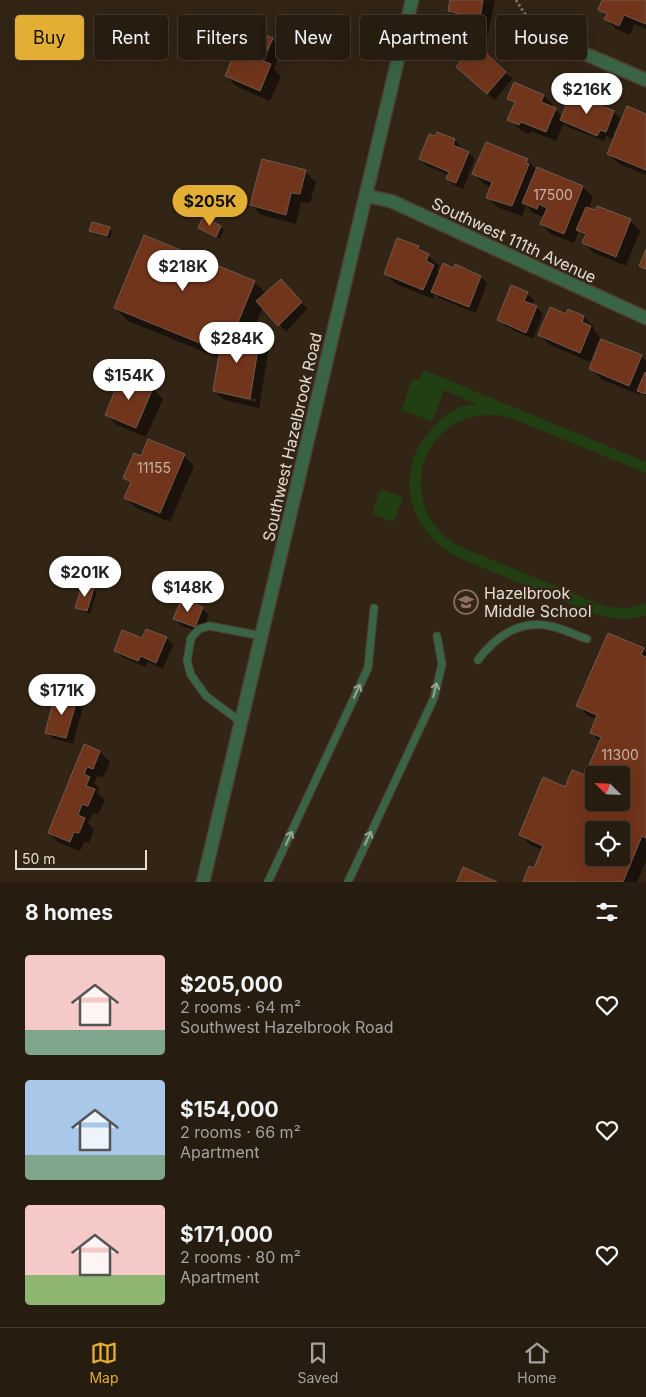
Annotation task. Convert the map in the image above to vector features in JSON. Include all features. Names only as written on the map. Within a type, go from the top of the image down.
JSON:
[{"type":"street","name":"Southwest Hazelbrook Road","points":[[203,882],[412,0]]},
{"type":"street","points":[[587,55],[646,80]]},
{"type":"street","name":"Southwest 111th Avenue","points":[[367,196],[391,201],[646,318]]},
{"type":"lane","points":[[268,882],[368,668],[374,608]]},
{"type":"lane","points":[[478,660],[500,636],[519,627],[532,624],[550,626],[587,639]]},
{"type":"lane","points":[[241,722],[206,696],[190,676],[187,661],[191,638],[199,629],[210,626],[262,636]]},
{"type":"lane","points":[[348,882],[434,698],[442,664],[436,636]]},
{"type":"path","points":[[516,0],[526,15]]},
{"type":"green space","points":[[424,370],[646,462],[646,473],[511,418],[483,415],[459,422],[440,436],[427,455],[421,477],[423,501],[434,524],[454,544],[606,607],[628,608],[646,604],[646,615],[619,618],[605,617],[592,613],[459,558],[442,547],[428,534],[418,519],[412,502],[409,485],[411,467],[418,449],[432,428],[440,420],[463,406],[478,405],[444,390],[432,421],[401,410],[413,378],[428,384],[419,380]]},
{"type":"green space","points":[[381,489],[403,497],[393,522],[372,514]]},
{"type":"building","points":[[450,0],[483,0],[480,15],[460,15],[448,11]]},
{"type":"building","points":[[602,0],[646,0],[646,24],[624,15],[619,26],[604,19],[607,14],[598,10]]},
{"type":"building","points":[[266,35],[273,38],[266,54]]},
{"type":"building","points":[[486,53],[506,72],[487,94],[456,67],[461,60],[486,60]]},
{"type":"building","points":[[232,60],[263,60],[271,64],[260,91],[225,76]]},
{"type":"building","points":[[514,82],[544,95],[541,102],[556,108],[546,132],[521,122],[519,125],[507,120],[515,102],[507,99]]},
{"type":"building","points":[[571,93],[614,111],[606,132],[600,130],[597,136],[560,120]]},
{"type":"building","points":[[627,106],[646,114],[646,170],[607,154]]},
{"type":"building","points":[[437,132],[455,139],[453,145],[469,152],[456,183],[446,179],[449,172],[419,159],[429,134],[435,136]]},
{"type":"building","points":[[486,142],[528,159],[526,163],[529,164],[512,206],[486,198],[492,182],[472,174]]},
{"type":"building","points":[[262,159],[306,170],[300,194],[291,193],[286,215],[250,205]]},
{"type":"building","points":[[537,167],[583,186],[564,234],[540,224],[547,208],[539,204],[537,209],[522,203]]},
{"type":"building","points":[[597,206],[631,219],[616,257],[582,243],[586,234],[576,230],[586,207],[595,210]]},
{"type":"building","points":[[203,217],[221,226],[216,237],[198,228]]},
{"type":"building","points":[[92,222],[110,227],[107,236],[89,231]]},
{"type":"building","points":[[144,235],[255,281],[234,332],[216,323],[207,346],[114,308]]},
{"type":"building","points":[[397,238],[419,246],[418,249],[429,254],[426,261],[434,265],[423,290],[384,274]]},
{"type":"building","points":[[646,249],[646,269],[639,266]]},
{"type":"building","points":[[443,263],[454,268],[455,264],[481,276],[469,307],[431,292]]},
{"type":"building","points":[[281,279],[302,302],[278,326],[256,301]]},
{"type":"building","points":[[511,285],[528,292],[524,301],[537,306],[526,333],[497,320]]},
{"type":"building","points":[[550,307],[566,314],[568,309],[584,316],[582,322],[591,326],[580,353],[538,335]]},
{"type":"building","points":[[223,330],[260,336],[250,399],[213,391]]},
{"type":"building","points":[[601,339],[642,355],[629,386],[589,369]]},
{"type":"building","points":[[646,373],[646,394],[637,391]]},
{"type":"building","points":[[122,374],[153,388],[136,428],[105,415]]},
{"type":"building","points":[[148,439],[185,454],[160,513],[124,498],[131,482],[123,478],[134,453],[141,456]]},
{"type":"building","points":[[87,559],[100,562],[96,575],[84,571]]},
{"type":"building","points":[[82,585],[94,588],[87,611],[75,608]]},
{"type":"building","points":[[182,599],[203,607],[195,627],[173,619]]},
{"type":"building","points":[[146,629],[167,637],[156,663],[141,656],[138,661],[114,651],[122,630],[142,638]]},
{"type":"building","points":[[608,633],[644,648],[641,655],[646,657],[646,838],[642,836],[630,865],[630,821],[585,821],[585,866],[630,866],[623,882],[523,882],[529,866],[534,868],[543,846],[519,835],[543,777],[565,787],[572,770],[585,775],[585,811],[630,811],[630,766],[589,766],[601,737],[590,733],[597,715],[576,706]]},
{"type":"building","points":[[64,692],[78,696],[66,738],[45,733],[54,699],[61,701]]},
{"type":"building","points":[[84,744],[100,751],[93,769],[87,767],[84,774],[90,777],[86,786],[95,789],[88,806],[82,804],[78,815],[85,818],[79,833],[74,832],[70,842],[48,833]]},
{"type":"building","points":[[463,867],[497,882],[457,882]]},
{"type":"place","name":"Hazelbrook Middle School","points":[[466,602]]}]
